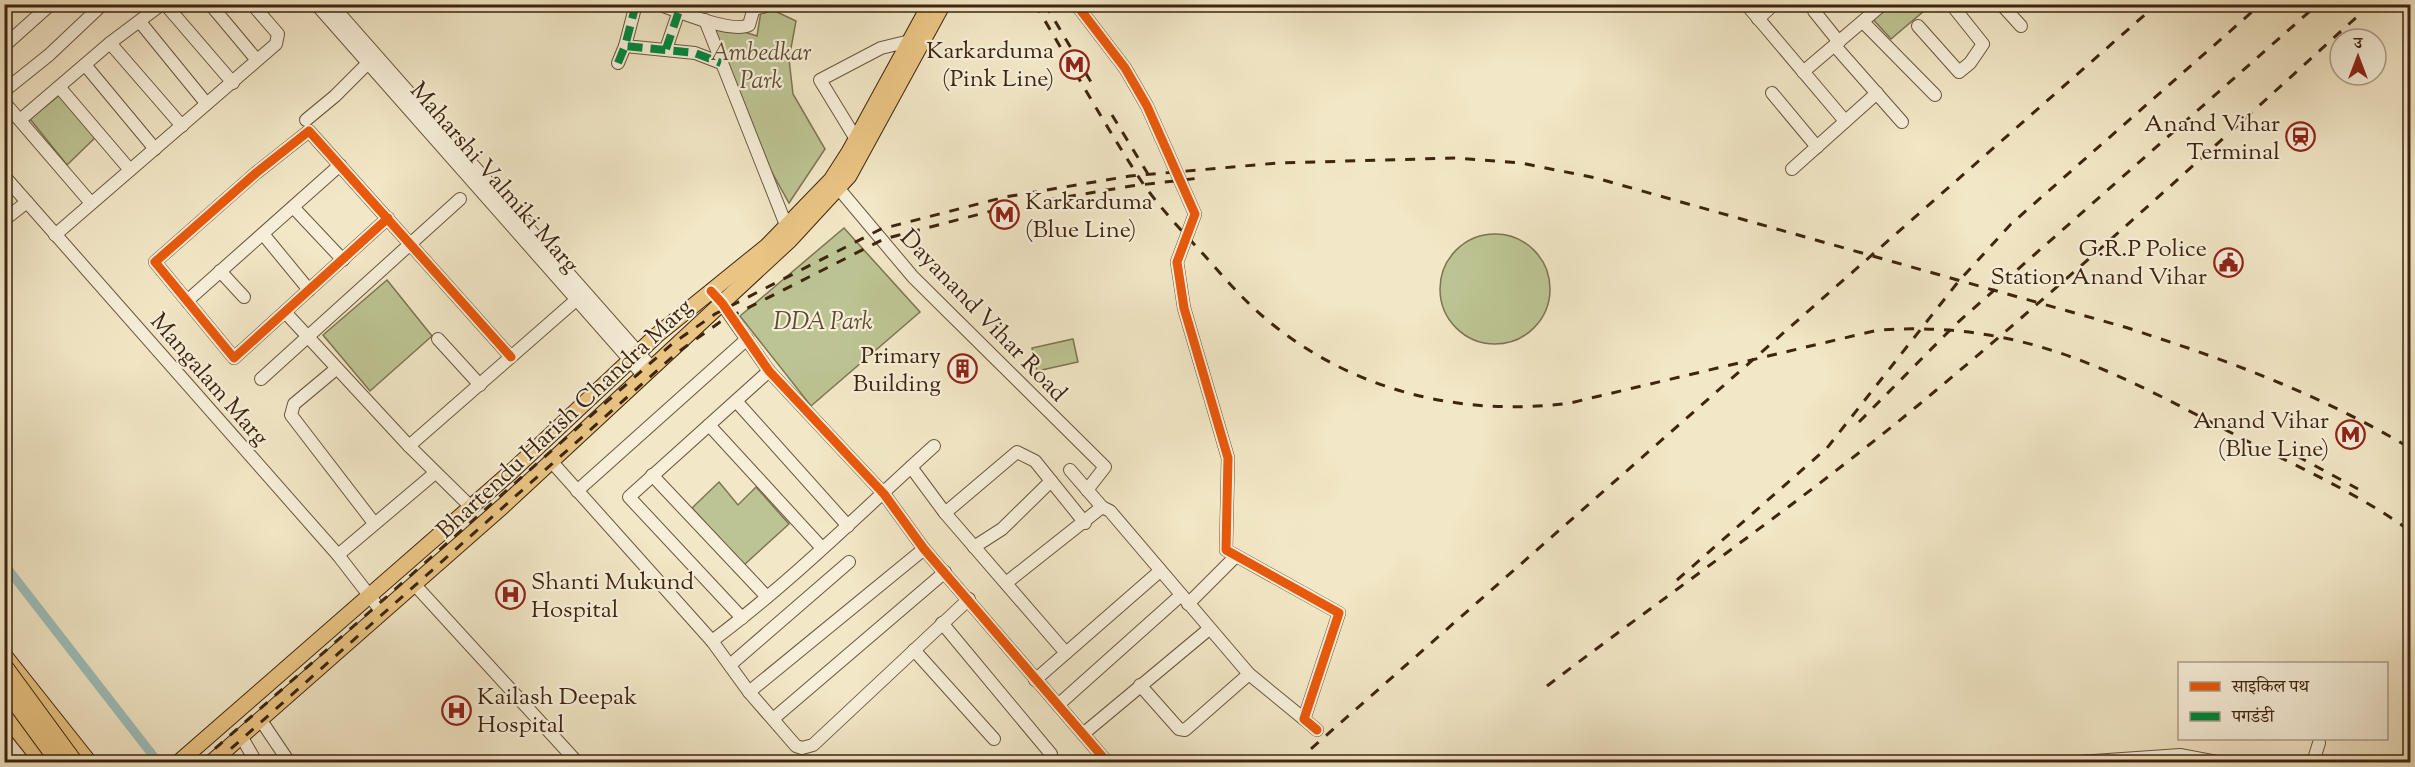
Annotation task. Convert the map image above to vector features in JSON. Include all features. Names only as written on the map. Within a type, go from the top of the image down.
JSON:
[{"type":"main road","name":"Bhartendu Harish Chandra Marg","points":[[179,762],[471,507],[635,356],[766,246],[786,225],[835,184],[856,139],[930,4]]},
{"type":"main road","name":"Bhartendu Harish Chandra Marg","points":[[212,762],[382,612],[416,585],[790,240],[870,142],[943,4]]},
{"type":"main road","points":[[4,655],[89,762]]},
{"type":"main road","points":[[4,665],[75,762]]},
{"type":"main road","points":[[4,688],[58,762]]},
{"type":"main road","points":[[4,714],[38,758]]},
{"type":"street","points":[[4,46],[51,4]]},
{"type":"street","points":[[4,91],[49,55],[103,4]]},
{"type":"street","points":[[20,120],[86,66],[110,42],[164,4],[233,83]]},
{"type":"street","points":[[210,4],[256,59]]},
{"type":"street","points":[[55,235],[276,44],[278,34],[252,4]]},
{"type":"street","name":"Maharshi Valmiki Marg","points":[[316,4],[576,300],[635,356]]},
{"type":"street","name":"Maharshi Valmiki Marg","points":[[332,4],[648,372]]},
{"type":"street","points":[[618,63],[636,4]]},
{"type":"street","points":[[658,4],[705,20],[742,28],[749,25],[755,7],[773,4]]},
{"type":"street","points":[[1076,4],[1125,68],[1147,106],[1195,214],[1177,262],[1184,308],[1228,458],[1226,550],[1339,613],[1304,719]]},
{"type":"street","points":[[1746,4],[1845,121]]},
{"type":"street","points":[[1758,19],[1774,4]]},
{"type":"street","points":[[1821,4],[1814,11],[1837,44],[1902,122]]},
{"type":"street","points":[[1803,72],[1864,23],[1883,4]]},
{"type":"street","points":[[1918,26],[1959,72],[1970,63],[1983,44],[1951,4]]},
{"type":"street","points":[[2001,4],[2021,26]]},
{"type":"street","points":[[666,49],[679,11]]},
{"type":"street","points":[[705,20],[786,225]]},
{"type":"street","points":[[140,22],[206,103]]},
{"type":"street","points":[[1864,23],[1935,95]]},
{"type":"street","points":[[856,139],[820,80],[881,48],[910,41]]},
{"type":"street","points":[[110,42],[182,126]]},
{"type":"street","points":[[625,46],[695,53],[721,63]]},
{"type":"street","points":[[306,120],[335,96],[368,63]]},
{"type":"street","points":[[86,66],[155,149]]},
{"type":"street","points":[[60,88],[130,170]]},
{"type":"street","points":[[1772,93],[1816,147]]},
{"type":"street","points":[[1792,169],[1877,93]]},
{"type":"street","points":[[4,102],[91,203]]},
{"type":"street","points":[[388,218],[234,358],[155,262],[256,173],[309,131],[388,218],[511,357]]},
{"type":"street","points":[[187,301],[340,165]]},
{"type":"street","name":"Mangalam Marg","points":[[4,176],[338,555],[382,612]]},
{"type":"street","name":"Dayanand Vihar Road","points":[[835,184],[913,278],[1106,467],[1087,490]]},
{"type":"street","points":[[261,379],[460,199]]},
{"type":"street","points":[[4,220],[27,202]]},
{"type":"street","points":[[293,207],[343,260]]},
{"type":"street","points":[[263,234],[309,290]]},
{"type":"street","points":[[220,272],[244,297]]},
{"type":"street","points":[[711,291],[722,303],[769,371],[884,494],[924,549],[1107,762]]},
{"type":"street","points":[[409,446],[576,300]]},
{"type":"street","points":[[285,312],[409,446],[471,507]]},
{"type":"street","points":[[438,339],[480,385]]},
{"type":"street","points":[[577,491],[747,339]]},
{"type":"street","points":[[336,369],[294,404],[291,415],[374,523]]},
{"type":"street","points":[[742,618],[629,500],[632,492],[769,371]]},
{"type":"street","points":[[736,401],[848,526]]},
{"type":"street","points":[[709,425],[822,548]]},
{"type":"street","points":[[712,641],[742,618],[848,526],[934,446]]},
{"type":"street","points":[[945,513],[1017,452],[1035,461],[1084,524]]},
{"type":"street","points":[[551,461],[712,641],[749,692],[796,746],[813,746],[969,599]]},
{"type":"street","points":[[910,467],[945,513],[1066,653]]},
{"type":"street","points":[[1070,470],[1102,507],[1110,511],[1184,600],[1250,674],[1317,730]]},
{"type":"street","points":[[338,555],[435,473]]},
{"type":"street","points":[[652,475],[766,597]]},
{"type":"street","points":[[974,547],[1002,529],[1051,482]]},
{"type":"street","points":[[1006,583],[1084,524],[1102,507]]},
{"type":"street","points":[[749,692],[924,549]]},
{"type":"street","points":[[1058,705],[1236,556]]},
{"type":"street","points":[[729,665],[849,562]]},
{"type":"street","points":[[1035,680],[1160,571]]},
{"type":"street","points":[[773,719],[945,572]]},
{"type":"street","points":[[416,585],[577,762]]},
{"type":"street","points":[[942,623],[1051,754]]},
{"type":"street","points":[[1083,734],[1209,629]]},
{"type":"street","points":[[914,650],[994,739]]},
{"type":"street","points":[[1140,685],[1182,730],[1188,729],[1250,674]]},
{"type":"street","points":[[260,719],[289,762]]},
{"type":"street","points":[[4,724],[28,756],[38,758],[61,727]]},
{"type":"street","points":[[237,739],[256,762]]},
{"type":"street","points":[[2313,762],[2319,743]]},
{"type":"street","points":[[2079,762],[2180,756],[2217,762]]},
{"type":"green space","name":"Ambedkar Park","points":[[762,5],[796,21],[789,59],[793,94],[825,149],[789,203],[769,167],[713,25],[716,23],[757,36]]},
{"type":"green space","points":[[1884,5],[1931,5],[1891,39],[1870,16]]},
{"type":"green space","points":[[62,93],[100,133],[67,165],[30,119]]},
{"type":"green space","name":"DDA Park","points":[[844,228],[920,312],[811,406],[740,316]]},
{"type":"green space","points":[[1495,234],[1516,238],[1534,250],[1546,268],[1550,289],[1546,310],[1534,328],[1516,340],[1495,344],[1474,340],[1456,328],[1444,310],[1440,289],[1444,268],[1456,250],[1474,238]]},
{"type":"green space","points":[[387,280],[432,336],[370,391],[323,335]]},
{"type":"green space","points":[[1073,339],[1078,362],[1037,371],[1032,348]]},
{"type":"green space","points":[[719,482],[738,505],[756,487],[789,524],[744,565],[692,508]]},
{"type":"waterway","points":[[4,564],[158,762]]},
{"type":"railway","points":[[1035,4],[1138,176],[1178,227],[1237,292],[1272,324],[1339,367],[1375,383],[1451,402],[1490,406],[1570,403],[1878,330],[1933,329],[1983,334],[2029,344],[2116,375],[2333,484],[2410,531]]},
{"type":"railway","points":[[1045,4],[1091,82]]},
{"type":"railway","points":[[1296,762],[2157,4]]},
{"type":"railway","points":[[1677,580],[1827,448],[1958,282],[2011,224],[2261,4]]},
{"type":"railway","points":[[1859,422],[1956,324],[2318,4]]},
{"type":"railway","points":[[1547,686],[1779,514],[1916,407],[2089,259],[2371,4]]},
{"type":"railway","points":[[1112,115],[1151,179]]},
{"type":"railway","points":[[200,762],[672,344],[715,314],[881,229],[1005,197],[1130,176],[1278,163],[1456,158],[1521,163],[1596,178],[2128,328],[2274,380],[2357,418],[2410,448]]},
{"type":"railway","points":[[216,762],[678,352],[720,322],[884,239],[1007,207],[1131,186],[1200,178]]},
{"type":"railway","points":[[2297,456],[2358,489]]},
{"type":"marked path","points":[[636,4],[625,46],[695,53],[721,63]]},
{"type":"marked path","points":[[666,49],[679,11]]},
{"type":"marked path","points":[[618,63],[625,46]]},
{"type":"cycle path","points":[[1076,4],[1125,68],[1147,106],[1195,214],[1177,262],[1184,308],[1228,458],[1226,550],[1339,613],[1304,719],[1317,730]]},
{"type":"cycle path","points":[[388,218],[234,358],[155,262],[256,173],[309,131],[511,357]]},
{"type":"cycle path","points":[[711,291],[722,303],[769,371],[884,494],[924,549],[1107,762]]},
{"type":"place","name":"Karkarduma (Pink Line)","points":[[1075,64]]},
{"type":"place","name":"Anand Vihar Terminal","points":[[2301,137]]},
{"type":"place","name":"Karkarduma (Blue Line)","points":[[1004,215]]},
{"type":"place","name":"G.R.P Police Station Anand Vihar","points":[[2228,262]]},
{"type":"place","name":"Primary Building","points":[[962,369]]},
{"type":"place","name":"Anand Vihar (Blue Line)","points":[[2350,434]]},
{"type":"place","name":"Shanti Mukund Hospital","points":[[510,595]]},
{"type":"place","name":"Kailash Deepak Hospital","points":[[456,710]]}]
